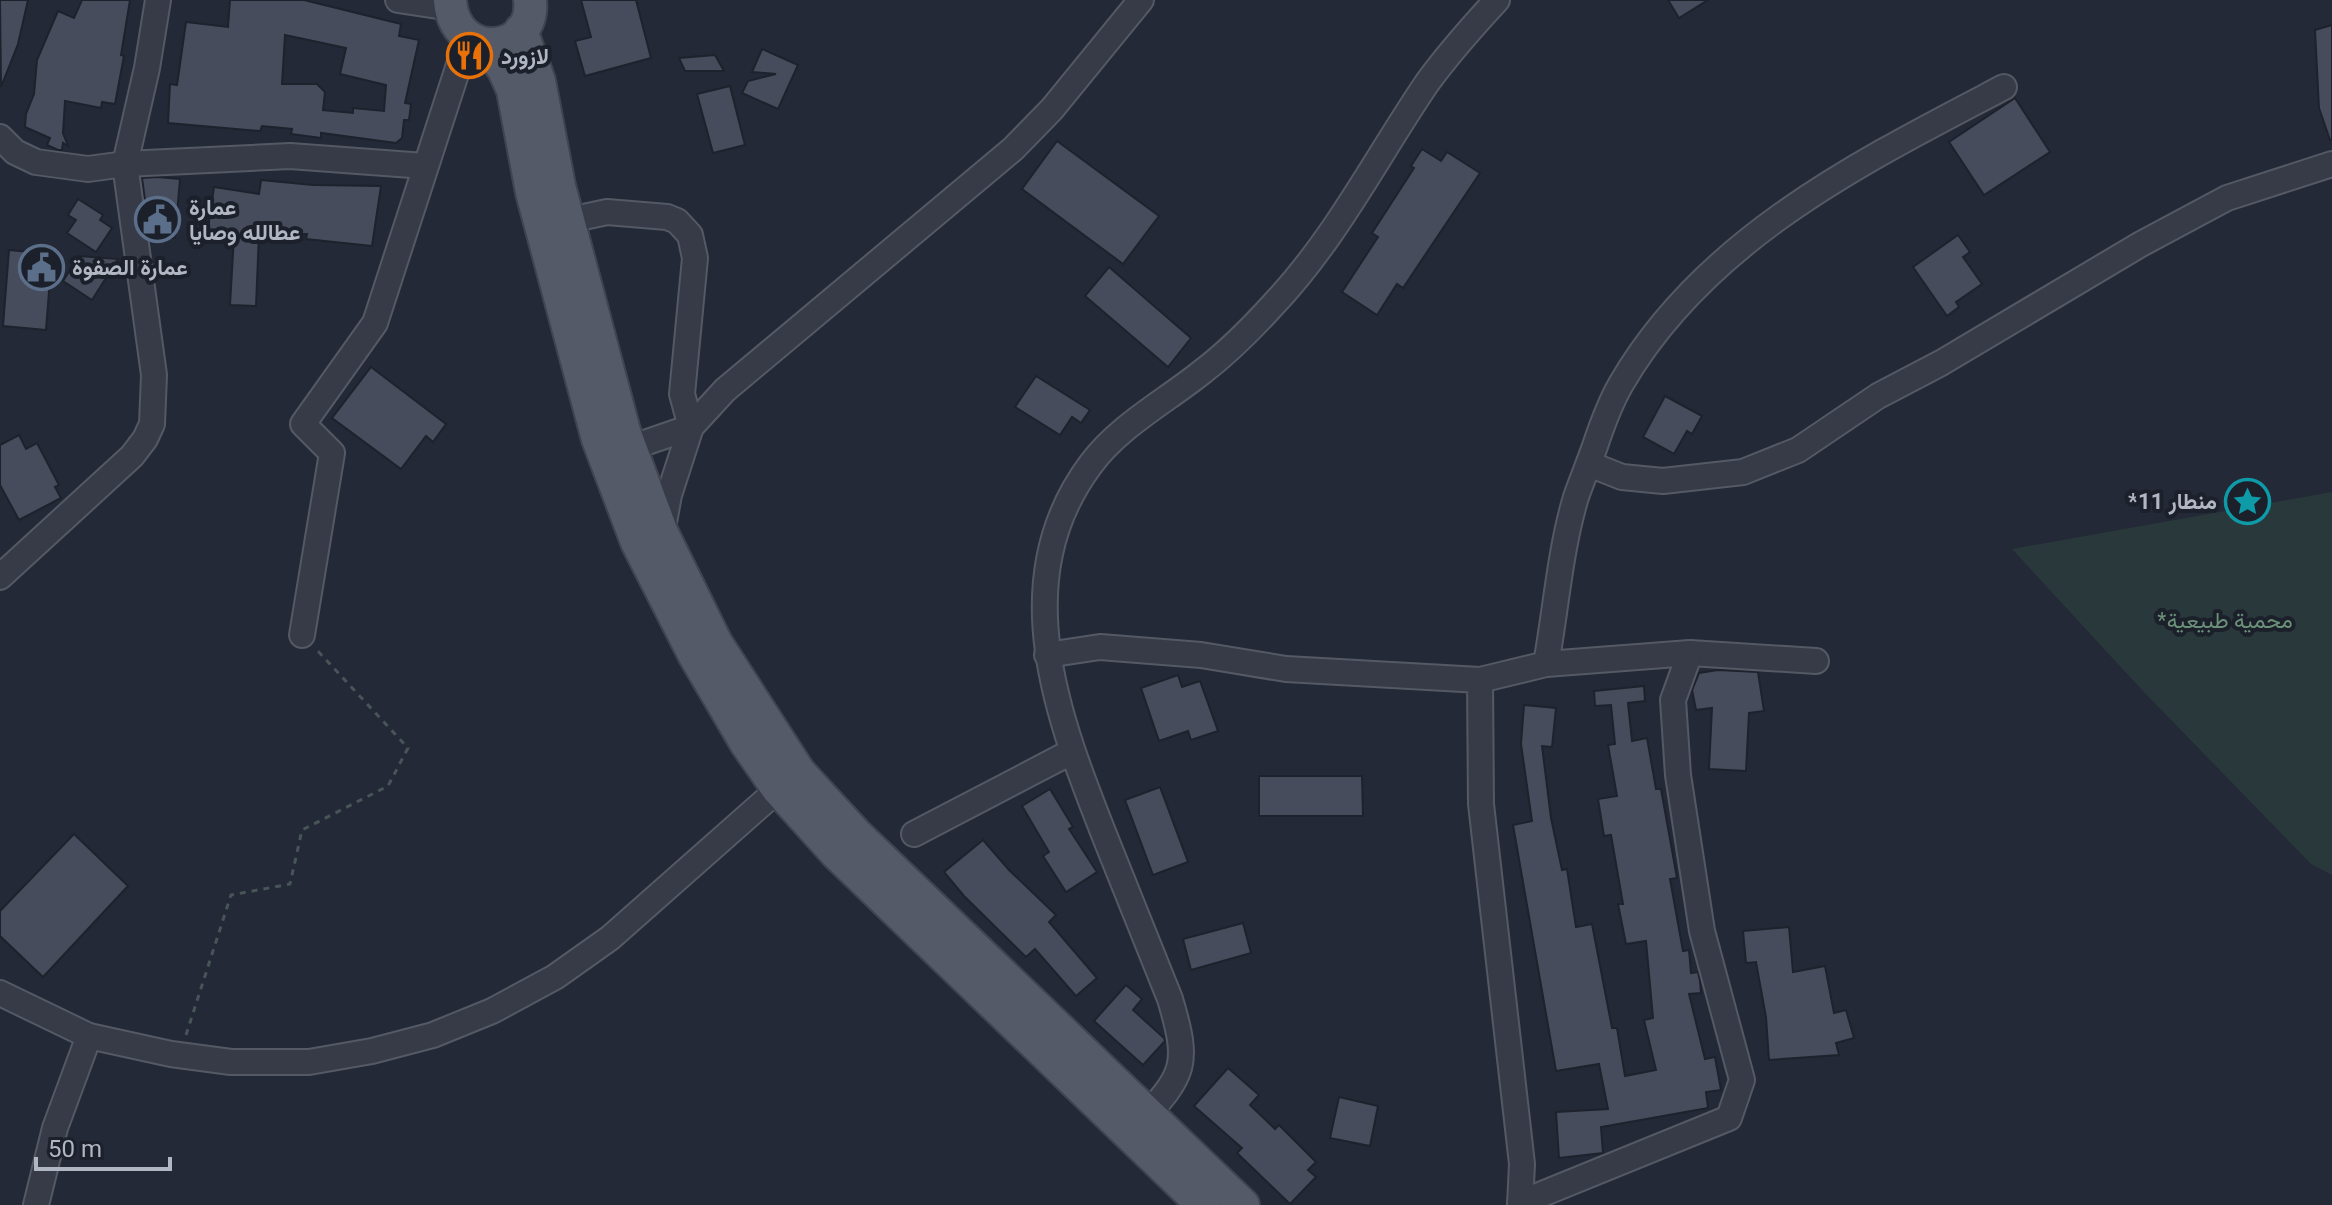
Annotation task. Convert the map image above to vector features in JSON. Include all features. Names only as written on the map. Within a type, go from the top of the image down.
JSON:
[{"type":"main road","points":[[451,4],[452,16],[460,30],[477,41],[504,70],[513,90],[554,223],[662,533],[788,780],[836,853],[1139,1124],[1243,1205]]},
{"type":"main road","points":[[477,41],[502,43],[517,36],[525,15]]},
{"type":"main road","points":[[525,15],[539,81],[554,223],[598,439],[637,542],[695,656],[746,743],[788,780]]},
{"type":"main road","points":[[1139,1124],[1203,1205]]},
{"type":"street","points":[[2,570],[132,456],[152,424],[154,375],[125,164],[147,68],[158,0]]},
{"type":"street","points":[[398,0],[451,4]]},
{"type":"street","points":[[662,533],[669,495],[691,427],[725,390],[1013,149],[1062,98],[1141,0]]},
{"type":"street","points":[[1139,1124],[1164,1097],[1176,1077],[1183,1054],[1181,1035],[1170,999],[1071,752],[1047,655],[1045,599],[1052,540],[1069,498],[1092,462],[1129,427],[1205,370],[1273,305],[1332,232],[1428,83],[1463,37],[1497,0]]},
{"type":"street","points":[[302,635],[332,453],[303,424],[375,323],[425,166],[477,41]]},
{"type":"street","points":[[1546,664],[1576,498],[1620,385],[1670,317],[1709,275],[1755,234],[1813,193],[1875,155],[2004,87]]},
{"type":"street","points":[[0,141],[36,162],[88,169],[125,164],[290,156],[425,166]]},
{"type":"street","points":[[1589,464],[1622,477],[1663,481],[1743,472],[1798,450],[1878,396],[1941,363],[2153,237],[2227,198],[2332,164]]},
{"type":"street","points":[[554,223],[607,212],[667,217],[677,221],[690,235],[695,258],[682,394],[691,427]]},
{"type":"street","points":[[630,448],[691,427]]},
{"type":"street","points":[[1047,655],[1100,647],[1201,655],[1286,669],[1480,680],[1546,664],[1690,653],[1816,661]]},
{"type":"street","points":[[1480,680],[1481,804],[1522,1164],[1520,1204],[1729,1118],[1742,1080],[1702,931],[1678,775],[1673,700],[1690,653]]},
{"type":"street","points":[[914,834],[1071,752]]},
{"type":"street","points":[[0,993],[89,1036],[179,1055],[231,1062],[309,1062],[372,1051],[433,1035],[492,1011],[555,977],[610,938],[788,780]]},
{"type":"street","points":[[36,1205],[55,1128],[89,1036]]},
{"type":"path","points":[[179,1055],[231,895],[290,884],[302,830],[388,786],[408,748],[302,635]]},
{"type":"green space","name":"*محمية طبيعية","points":[[2332,492],[2332,875],[2311,864],[2142,690],[2012,549]]},
{"type":"building","points":[[0,0],[28,0],[18,44],[1,87]]},
{"type":"building","points":[[82,0],[130,0],[121,55],[124,56],[115,104],[102,102],[101,108],[65,101],[63,133],[68,146],[63,143],[62,150],[58,150],[47,145],[50,138],[25,127],[26,114],[34,94],[37,60],[58,11],[74,18]]},
{"type":"building","points":[[230,0],[304,0],[401,24],[399,36],[419,40],[405,103],[411,104],[409,120],[404,120],[402,138],[396,143],[321,133],[321,138],[291,134],[292,129],[262,126],[260,131],[168,123],[170,84],[177,85],[186,22],[228,27]],"holes":[[[285,35],[346,48],[340,74],[386,85],[384,111],[353,108],[353,113],[323,110],[325,92],[317,84],[282,84]]]},
{"type":"building","points":[[581,0],[636,0],[651,58],[585,76],[575,41],[591,37]]},
{"type":"building","points":[[1668,0],[1708,0],[1679,18]]},
{"type":"building","points":[[2332,25],[2330,140],[2319,108],[2315,30]]},
{"type":"building","points":[[762,49],[798,65],[778,109],[742,93],[748,81],[776,74],[752,72]]},
{"type":"building","points":[[715,55],[724,71],[685,71],[679,58]]},
{"type":"building","points":[[730,86],[745,145],[713,153],[697,94]]},
{"type":"building","points":[[2015,98],[2050,152],[1984,195],[1949,142]]},
{"type":"building","points":[[1057,141],[1159,216],[1123,264],[1022,189]]},
{"type":"building","points":[[1422,149],[1441,161],[1447,152],[1480,173],[1403,288],[1397,284],[1377,315],[1342,292],[1378,237],[1372,233],[1414,168],[1411,166]]},
{"type":"building","points":[[142,178],[180,179],[175,238],[150,237]]},
{"type":"building","points":[[261,180],[381,186],[372,246],[306,239],[307,234],[259,234],[256,306],[230,305],[234,236],[207,235],[214,187],[259,194]]},
{"type":"building","points":[[78,199],[103,215],[100,220],[112,228],[96,252],[67,233],[76,220],[68,215]]},
{"type":"building","points":[[1958,235],[1970,252],[1963,257],[1982,284],[1956,302],[1959,307],[1947,316],[1913,267]]},
{"type":"building","points":[[9,250],[52,254],[46,330],[3,326]]},
{"type":"building","points":[[79,256],[118,259],[92,300],[63,281]]},
{"type":"building","points":[[1109,267],[1191,338],[1168,367],[1085,296]]},
{"type":"building","points":[[371,367],[446,424],[433,442],[426,436],[401,469],[332,418]]},
{"type":"building","points":[[1036,376],[1090,410],[1081,423],[1072,417],[1060,435],[1015,407]]},
{"type":"building","points":[[1665,396],[1702,416],[1692,434],[1687,431],[1674,454],[1643,437]]},
{"type":"building","points":[[19,435],[26,449],[37,443],[59,485],[55,487],[61,498],[19,520],[0,485],[0,445]]},
{"type":"building","points":[[1718,670],[1758,672],[1764,711],[1749,713],[1746,771],[1709,769],[1712,708],[1696,710],[1692,690],[1699,673]]},
{"type":"building","points":[[1178,675],[1182,687],[1200,681],[1218,731],[1191,740],[1188,731],[1159,741],[1141,688]]},
{"type":"building","points":[[1644,686],[1645,701],[1628,703],[1632,741],[1647,738],[1656,789],[1661,789],[1677,878],[1670,879],[1683,951],[1689,950],[1691,973],[1698,972],[1700,981],[1701,993],[1689,994],[1705,1059],[1715,1057],[1721,1090],[1706,1092],[1708,1108],[1601,1127],[1603,1153],[1559,1158],[1556,1112],[1608,1109],[1599,1064],[1556,1071],[1513,825],[1532,821],[1521,744],[1524,705],[1556,708],[1552,747],[1542,746],[1551,818],[1562,870],[1567,869],[1576,927],[1592,924],[1612,1028],[1617,1028],[1625,1076],[1656,1070],[1644,1020],[1653,1018],[1646,941],[1626,944],[1618,904],[1623,904],[1611,835],[1604,836],[1598,799],[1617,796],[1608,745],[1615,744],[1611,705],[1595,706],[1594,691]]},
{"type":"building","points":[[1259,776],[1362,776],[1363,816],[1259,816]]},
{"type":"building","points":[[1160,787],[1188,862],[1153,875],[1125,800]]},
{"type":"building","points":[[1050,789],[1073,827],[1069,829],[1097,872],[1066,892],[1043,856],[1049,852],[1022,806]]},
{"type":"building","points":[[74,834],[128,886],[43,977],[0,936],[0,911]]},
{"type":"building","points":[[983,840],[1056,915],[1049,922],[1097,978],[1076,996],[1035,949],[1026,957],[944,872]]},
{"type":"building","points":[[1243,923],[1251,953],[1191,970],[1183,939]]},
{"type":"building","points":[[1789,927],[1793,972],[1825,966],[1834,1013],[1846,1010],[1854,1038],[1836,1043],[1839,1055],[1769,1060],[1766,1017],[1756,962],[1746,963],[1743,931]]},
{"type":"building","points":[[1126,985],[1142,999],[1133,1010],[1165,1041],[1143,1065],[1094,1021]]},
{"type":"building","points":[[1228,1068],[1259,1095],[1250,1105],[1275,1129],[1279,1125],[1316,1162],[1308,1170],[1316,1177],[1290,1204],[1237,1153],[1242,1148],[1194,1106]]},
{"type":"building","points":[[1339,1097],[1378,1106],[1370,1146],[1330,1138]]},
{"type":"place","name":"لازورد","points":[[470,56]]},
{"type":"place","name":"عمارة عطالله وصايا","points":[[158,220]]},
{"type":"place","name":"عمارة الصفوة","points":[[41,267]]},
{"type":"place","name":"*منطار 11","points":[[2248,501]]}]
